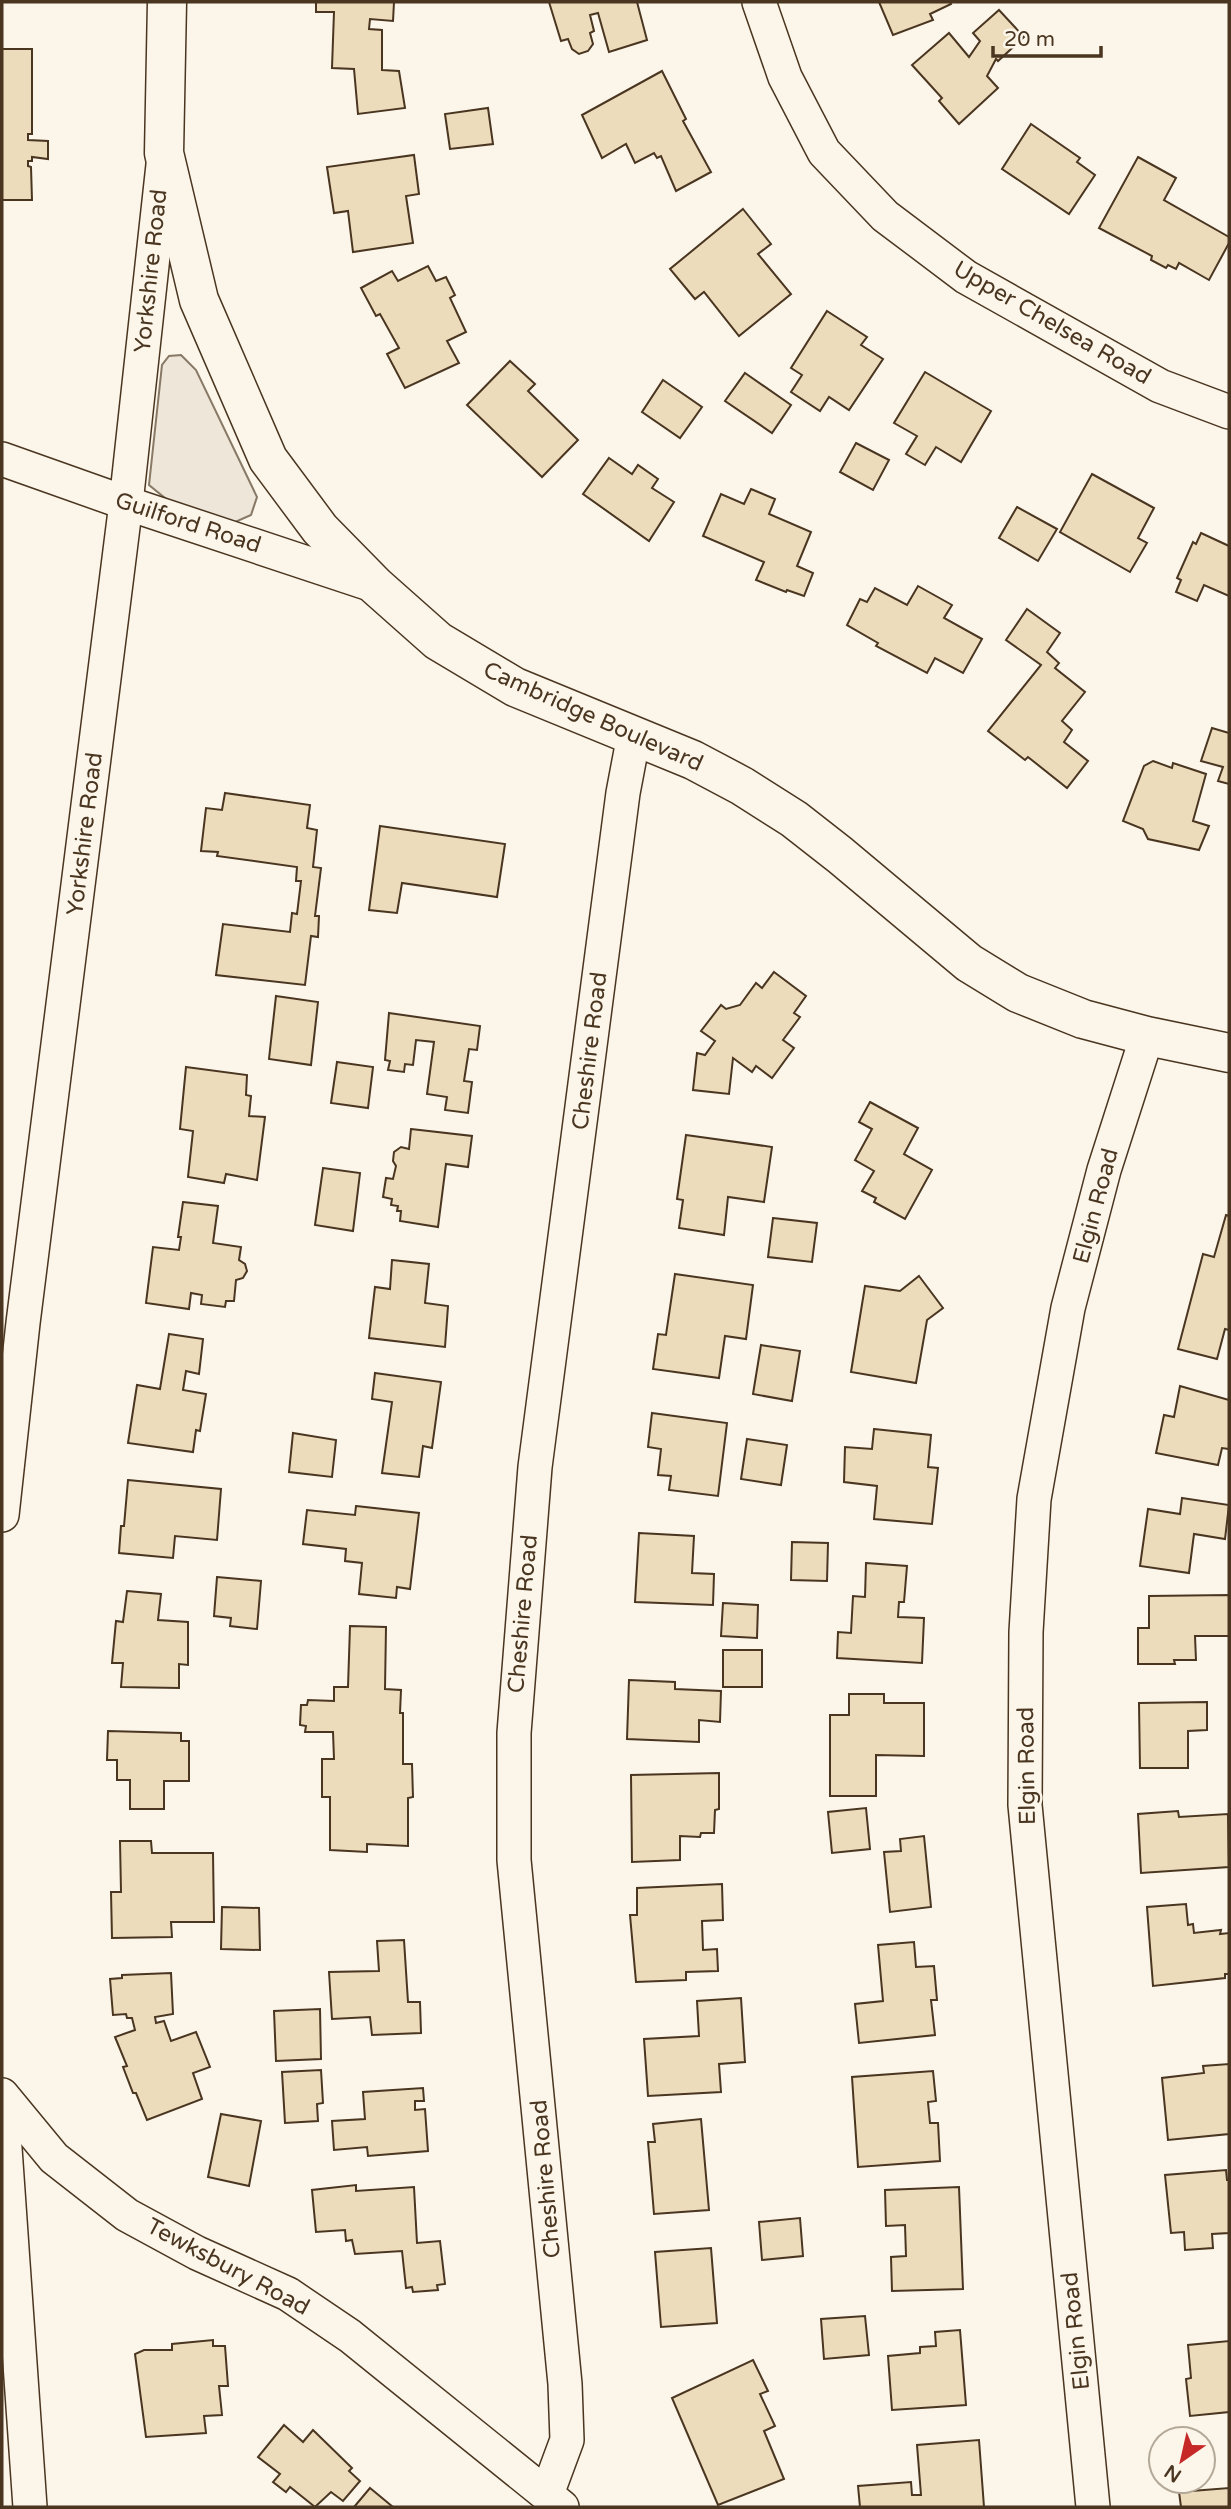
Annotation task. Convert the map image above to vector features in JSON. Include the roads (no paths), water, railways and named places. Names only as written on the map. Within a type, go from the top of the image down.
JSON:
[{"type":"street","name":"Cambridge Boulevard","points":[[167,2],[164,153],[199,300],[268,459],[320,529],[376,586],[439,641],[515,687],[634,735],[718,773],[794,819],[969,963],[1018,993],[1083,1019],[1229,1053]]},
{"type":"street","name":"Upper Chelsea Road","points":[[759,2],[785,77],[824,152],[885,216],[978,284],[1160,386],[1229,412]]},
{"type":"street","name":"Yorkshire Road","points":[[2,1515],[23,1323],[126,503],[164,153]]},
{"type":"street","name":"Guilford Road","points":[[2,459],[376,586]]},
{"type":"street","name":"Cheshire Road","points":[[555,2500],[567,2440],[565,2395],[514,1860],[514,1732],[535,1467],[623,793],[634,735]]},
{"type":"street","name":"Elgin Road","points":[[1093,2507],[1025,1805],[1026,1632],[1034,1499],[1068,1308],[1104,1170],[1147,1036]]},
{"type":"street","name":"Tewksbury Road","points":[[2,2095],[54,2158],[127,2215],[197,2253],[288,2294],[350,2336],[555,2500]]},
{"type":"street","points":[[2,2105],[30,2507]]}]
